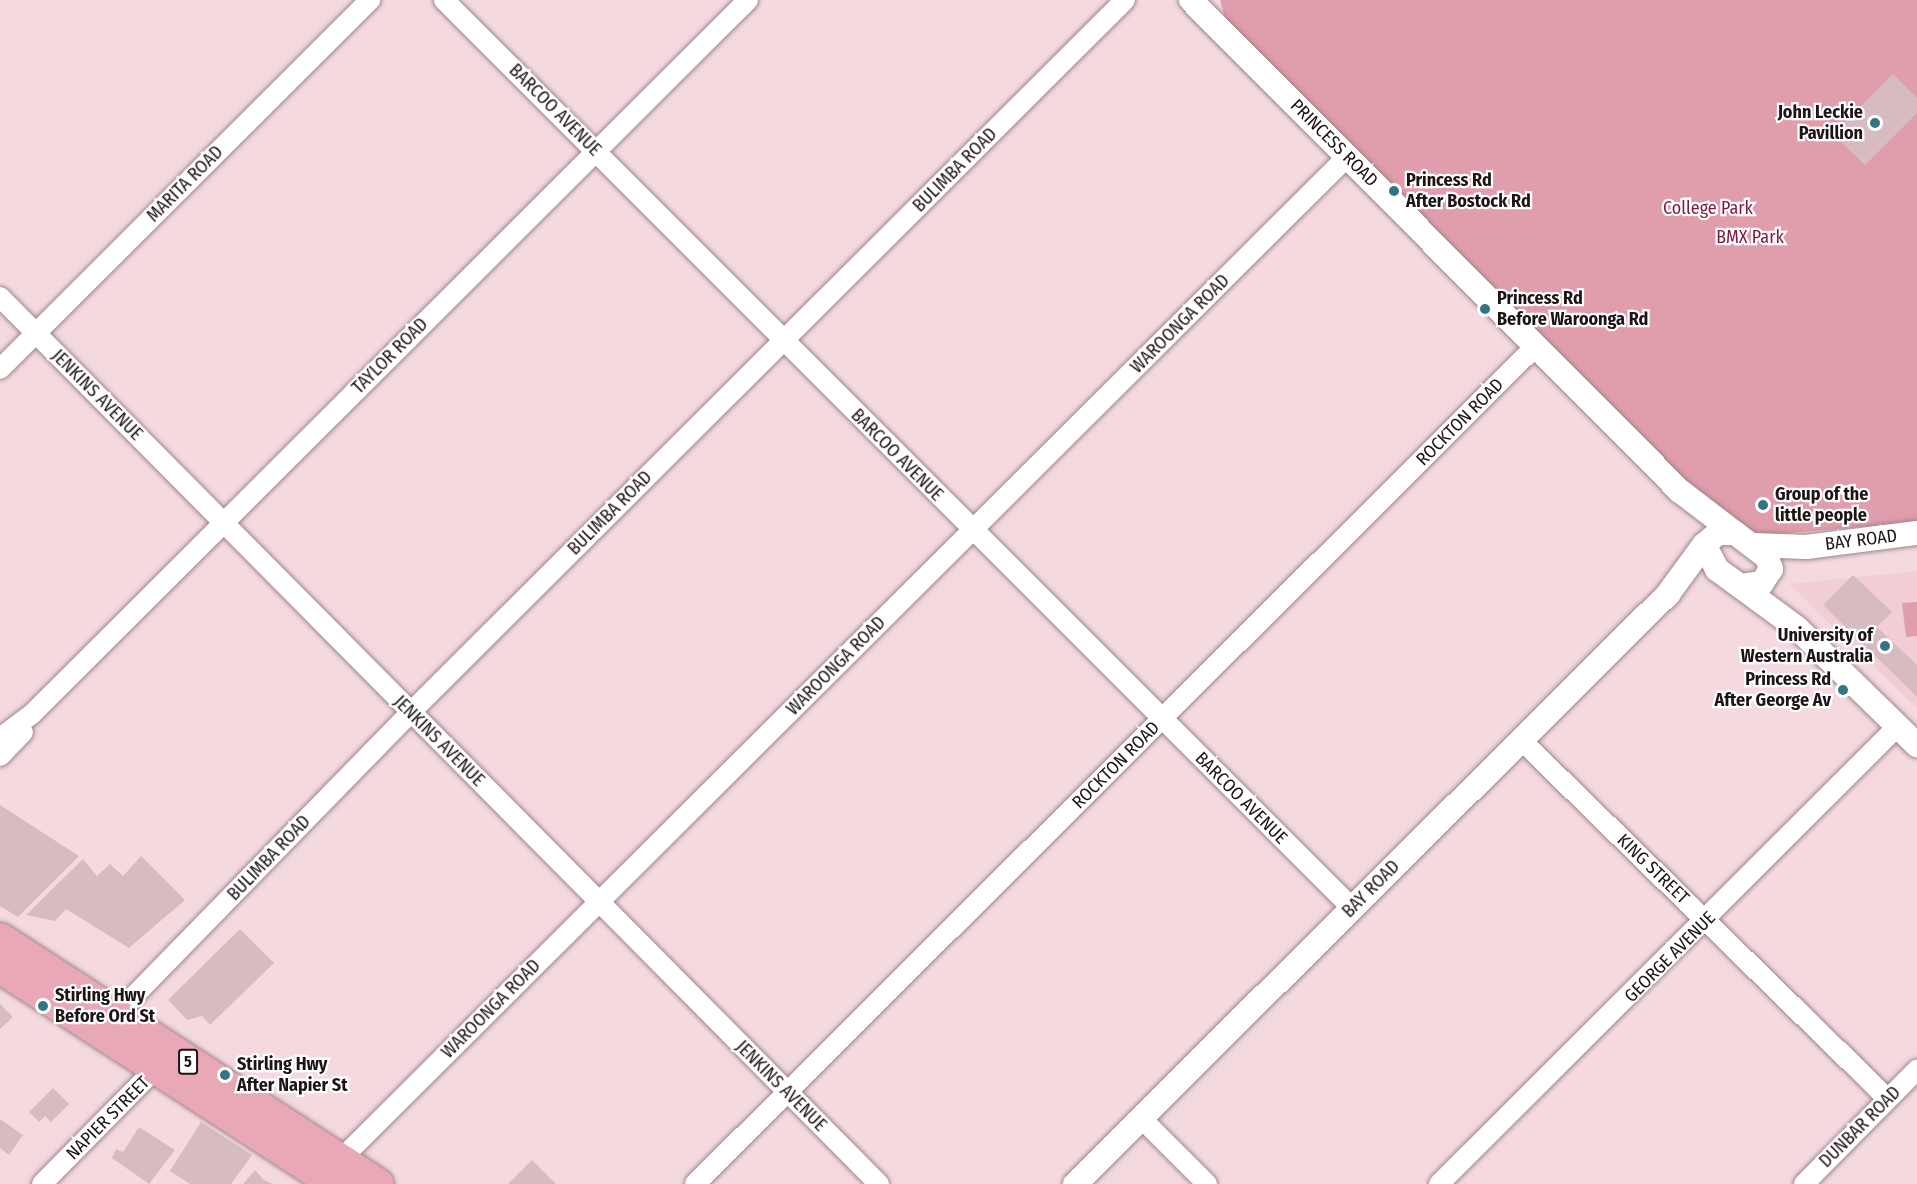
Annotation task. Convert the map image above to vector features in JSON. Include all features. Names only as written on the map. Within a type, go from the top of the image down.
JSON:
[{"type":"highway","name":"5","points":[[0,939],[113,1027]]},
{"type":"highway","name":"5","points":[[0,967],[113,1027],[333,1174],[377,1184]]},
{"type":"street","name":"MARITA ROAD","points":[[0,369],[370,0]]},
{"type":"street","name":"BARCOO AVENUE","points":[[444,0],[782,341],[1352,908]]},
{"type":"street","name":"TAYLOR ROAD","points":[[0,756],[32,714],[748,0]]},
{"type":"street","name":"BULIMBA ROAD","points":[[113,1027],[411,712],[1125,0]]},
{"type":"street","name":"PRINCESS ROAD","points":[[1194,1],[1680,491],[1745,539],[1758,579]]},
{"type":"street","name":"WAROONGA ROAD","points":[[333,1174],[598,903],[1348,156]]},
{"type":"street","name":"JENKINS AVENUE","points":[[0,297],[598,903],[879,1184]]},
{"type":"street","name":"ROCKTON ROAD","points":[[694,1184],[1536,346]]},
{"type":"street","name":"PRINCESS ROAD","points":[[1680,491],[1706,542],[1717,570]]},
{"type":"street","name":"BAY ROAD","points":[[1075,1184],[1668,594],[1706,542],[1745,539],[1806,547],[1917,534]]},
{"type":"street","name":"BAY ROAD","points":[[1758,579],[1806,547]]},
{"type":"street","name":"BAY ROAD","points":[[1668,594],[1717,570]]},
{"type":"street","points":[[1717,570],[1758,579],[1797,628],[1917,745]]},
{"type":"street","name":"TAYLOR ROAD","points":[[0,738],[32,714]]},
{"type":"street","name":"GEORGE AVENUE","points":[[1439,1184],[1706,921],[1898,726]]},
{"type":"street","name":"KING STREET","points":[[1521,740],[1888,1099]]},
{"type":"street","name":"NAPIER STREET","points":[[42,1184],[164,1059]]},
{"type":"street","name":"DUNBAR ROAD","points":[[1804,1184],[1917,1070]]},
{"type":"street","points":[[1142,1119],[1207,1184]]},
{"type":"shaded area","name":"University of Western Australia","points":[[1917,571],[1917,708],[1789,584]]},
{"type":"green space","name":"College Park","points":[[1220,0],[1917,0],[1917,522],[1754,536],[1681,477],[1225,18]]},
{"type":"green space","points":[[1917,602],[1917,636],[1906,637],[1902,603]]},
{"type":"building","name":"John Leckie Pavillion","points":[[1893,74],[1917,98],[1917,113],[1865,165],[1833,134]]},
{"type":"building","points":[[1853,575],[1892,612],[1877,627],[1917,665],[1917,697],[1823,605]]},
{"type":"building","points":[[0,805],[79,856],[18,917],[0,906]]},
{"type":"building","points":[[141,856],[185,900],[129,948],[66,909],[55,921],[26,915],[83,859],[97,876],[110,864],[123,876]]},
{"type":"building","points":[[240,929],[274,963],[210,1025],[202,1016],[187,1020],[168,1000]]},
{"type":"building","points":[[0,1004],[13,1017],[0,1029]]},
{"type":"building","points":[[53,1088],[69,1104],[51,1122],[45,1116],[39,1122],[29,1112]]},
{"type":"building","points":[[0,1119],[23,1135],[9,1155],[0,1148]]},
{"type":"building","points":[[201,1122],[252,1155],[231,1184],[190,1184],[170,1171]]},
{"type":"building","points":[[139,1127],[175,1150],[149,1184],[112,1158],[116,1149],[123,1152]]},
{"type":"building","points":[[532,1160],[556,1184],[508,1184]]},
{"type":"building","points":[[255,1170],[264,1180],[273,1184],[243,1184]]},
{"type":"place","name":"John Leckie Pavillion","points":[[1875,123]]},
{"type":"place","name":"Princess Rd After Bostock Rd","points":[[1394,191]]},
{"type":"place","name":"Princess Rd Before Waroonga Rd","points":[[1485,309]]},
{"type":"place","name":"Group of the little people","points":[[1763,505]]},
{"type":"place","name":"University of Western Australia","points":[[1885,646]]},
{"type":"place","name":"Princess Rd After George Av","points":[[1843,690]]},
{"type":"place","name":"Stirling Hwy Before Ord St","points":[[43,1006]]},
{"type":"place","name":"Stirling Hwy After Napier St","points":[[225,1075]]},
{"type":"park label","name":"BMX Park","points":[[1750,237]]}]
